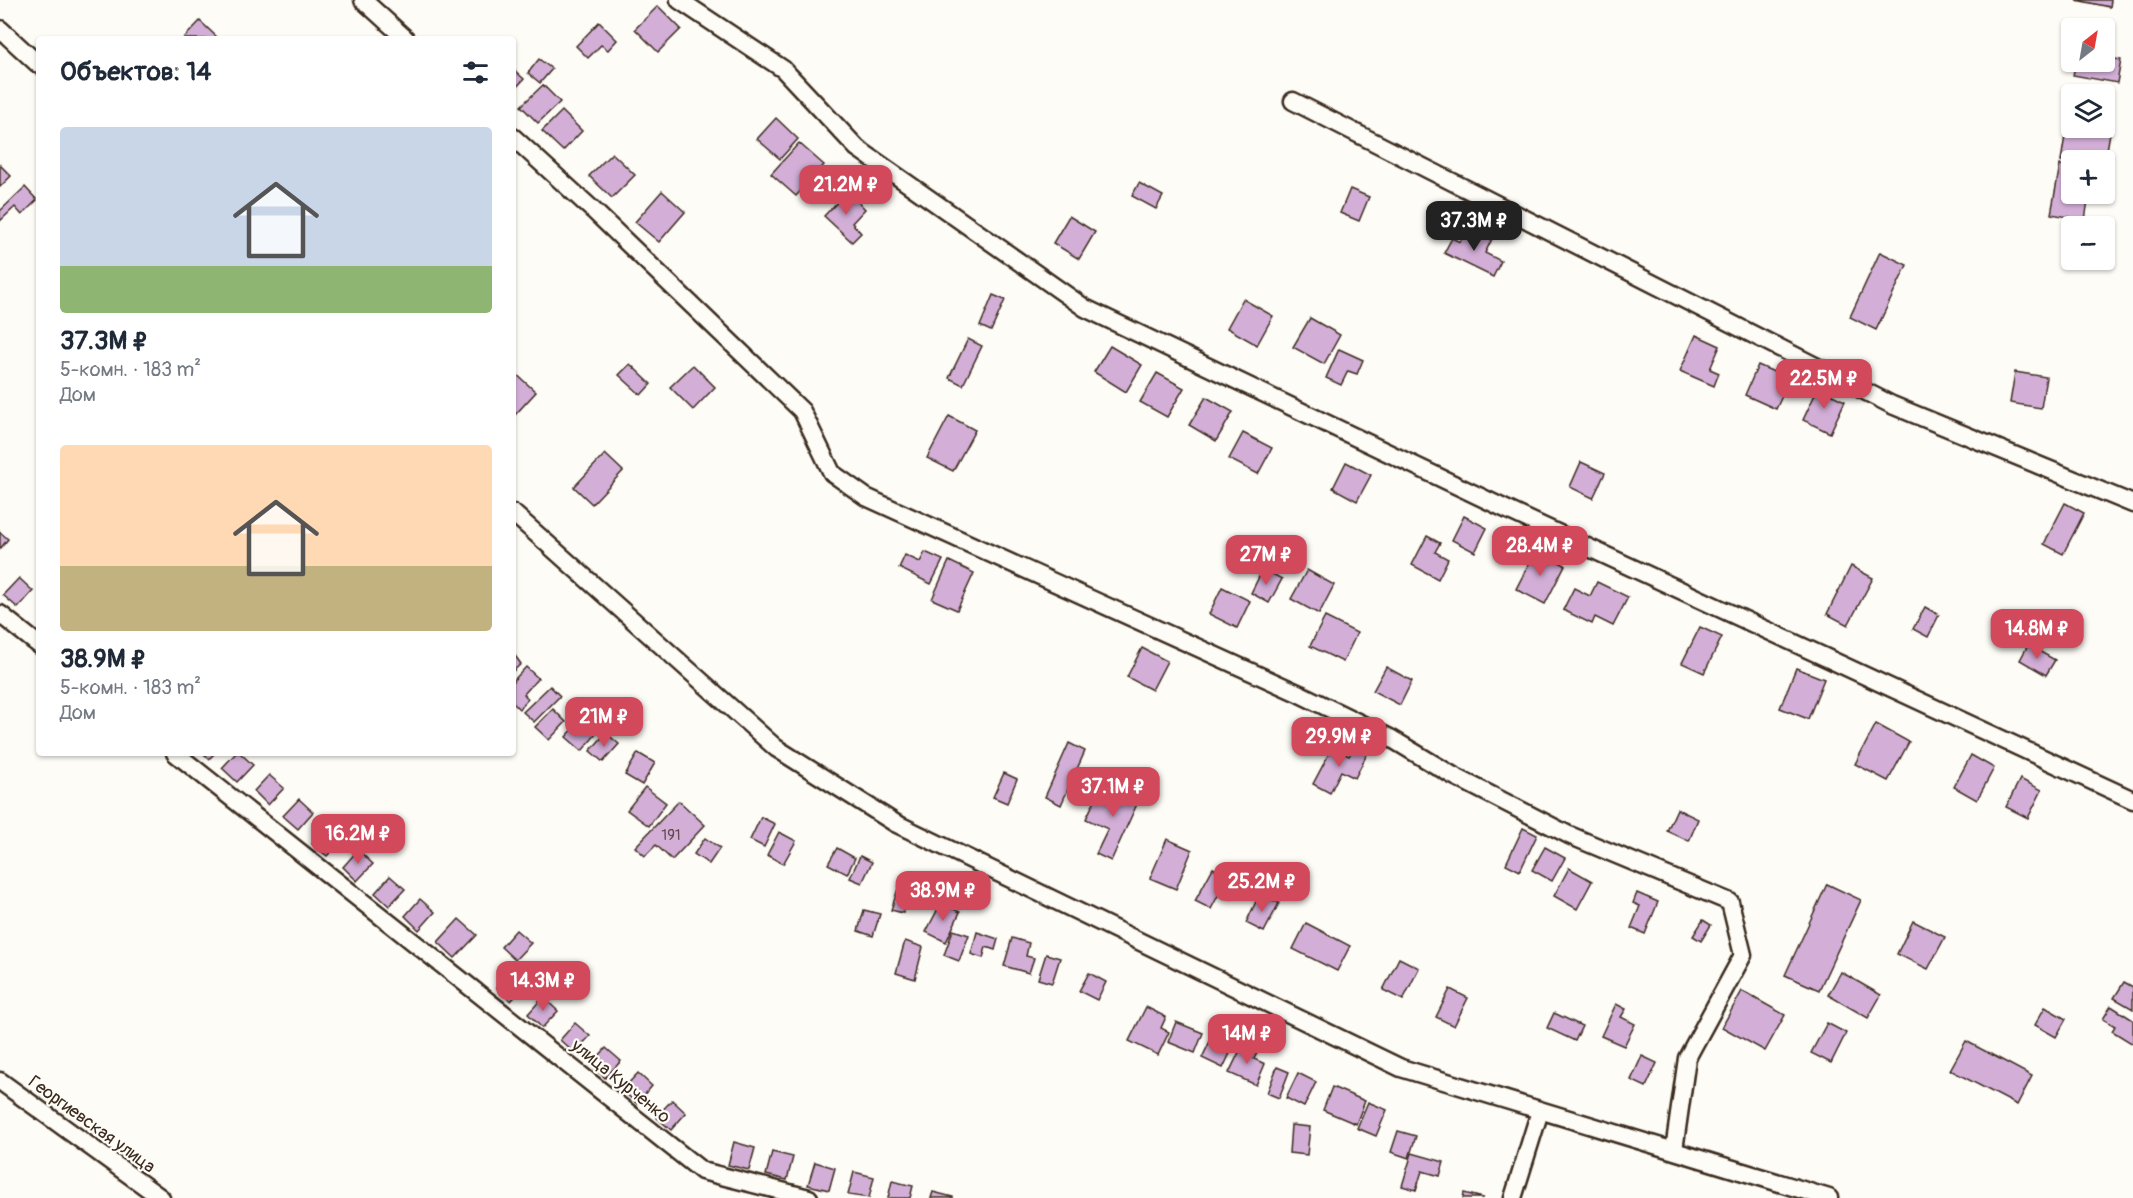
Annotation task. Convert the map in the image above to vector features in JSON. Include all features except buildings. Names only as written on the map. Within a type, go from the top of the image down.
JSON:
[{"type":"street","points":[[363,0],[403,36]]},
{"type":"street","points":[[679,0],[783,69],[857,148],[1085,308],[1512,512],[2133,800]]},
{"type":"street","points":[[0,29],[36,62]]},
{"type":"street","points":[[1293,101],[1892,405],[2133,504]]},
{"type":"street","points":[[516,140],[593,210],[802,411],[832,473],[866,497],[1300,694],[1392,739],[1452,775],[1569,835],[1730,902],[1743,955],[1687,1058],[1674,1150]]},
{"type":"street","points":[[516,516],[776,748],[895,823],[1401,1068],[1829,1198]]},
{"type":"street","points":[[0,614],[36,643]]},
{"type":"street","name":"улица Курченко","points":[[179,756],[702,1171],[809,1198]]},
{"type":"street","name":"Георгиевская улица","points":[[0,1081],[161,1198]]},
{"type":"street","points":[[1513,1198],[1540,1111]]}]
